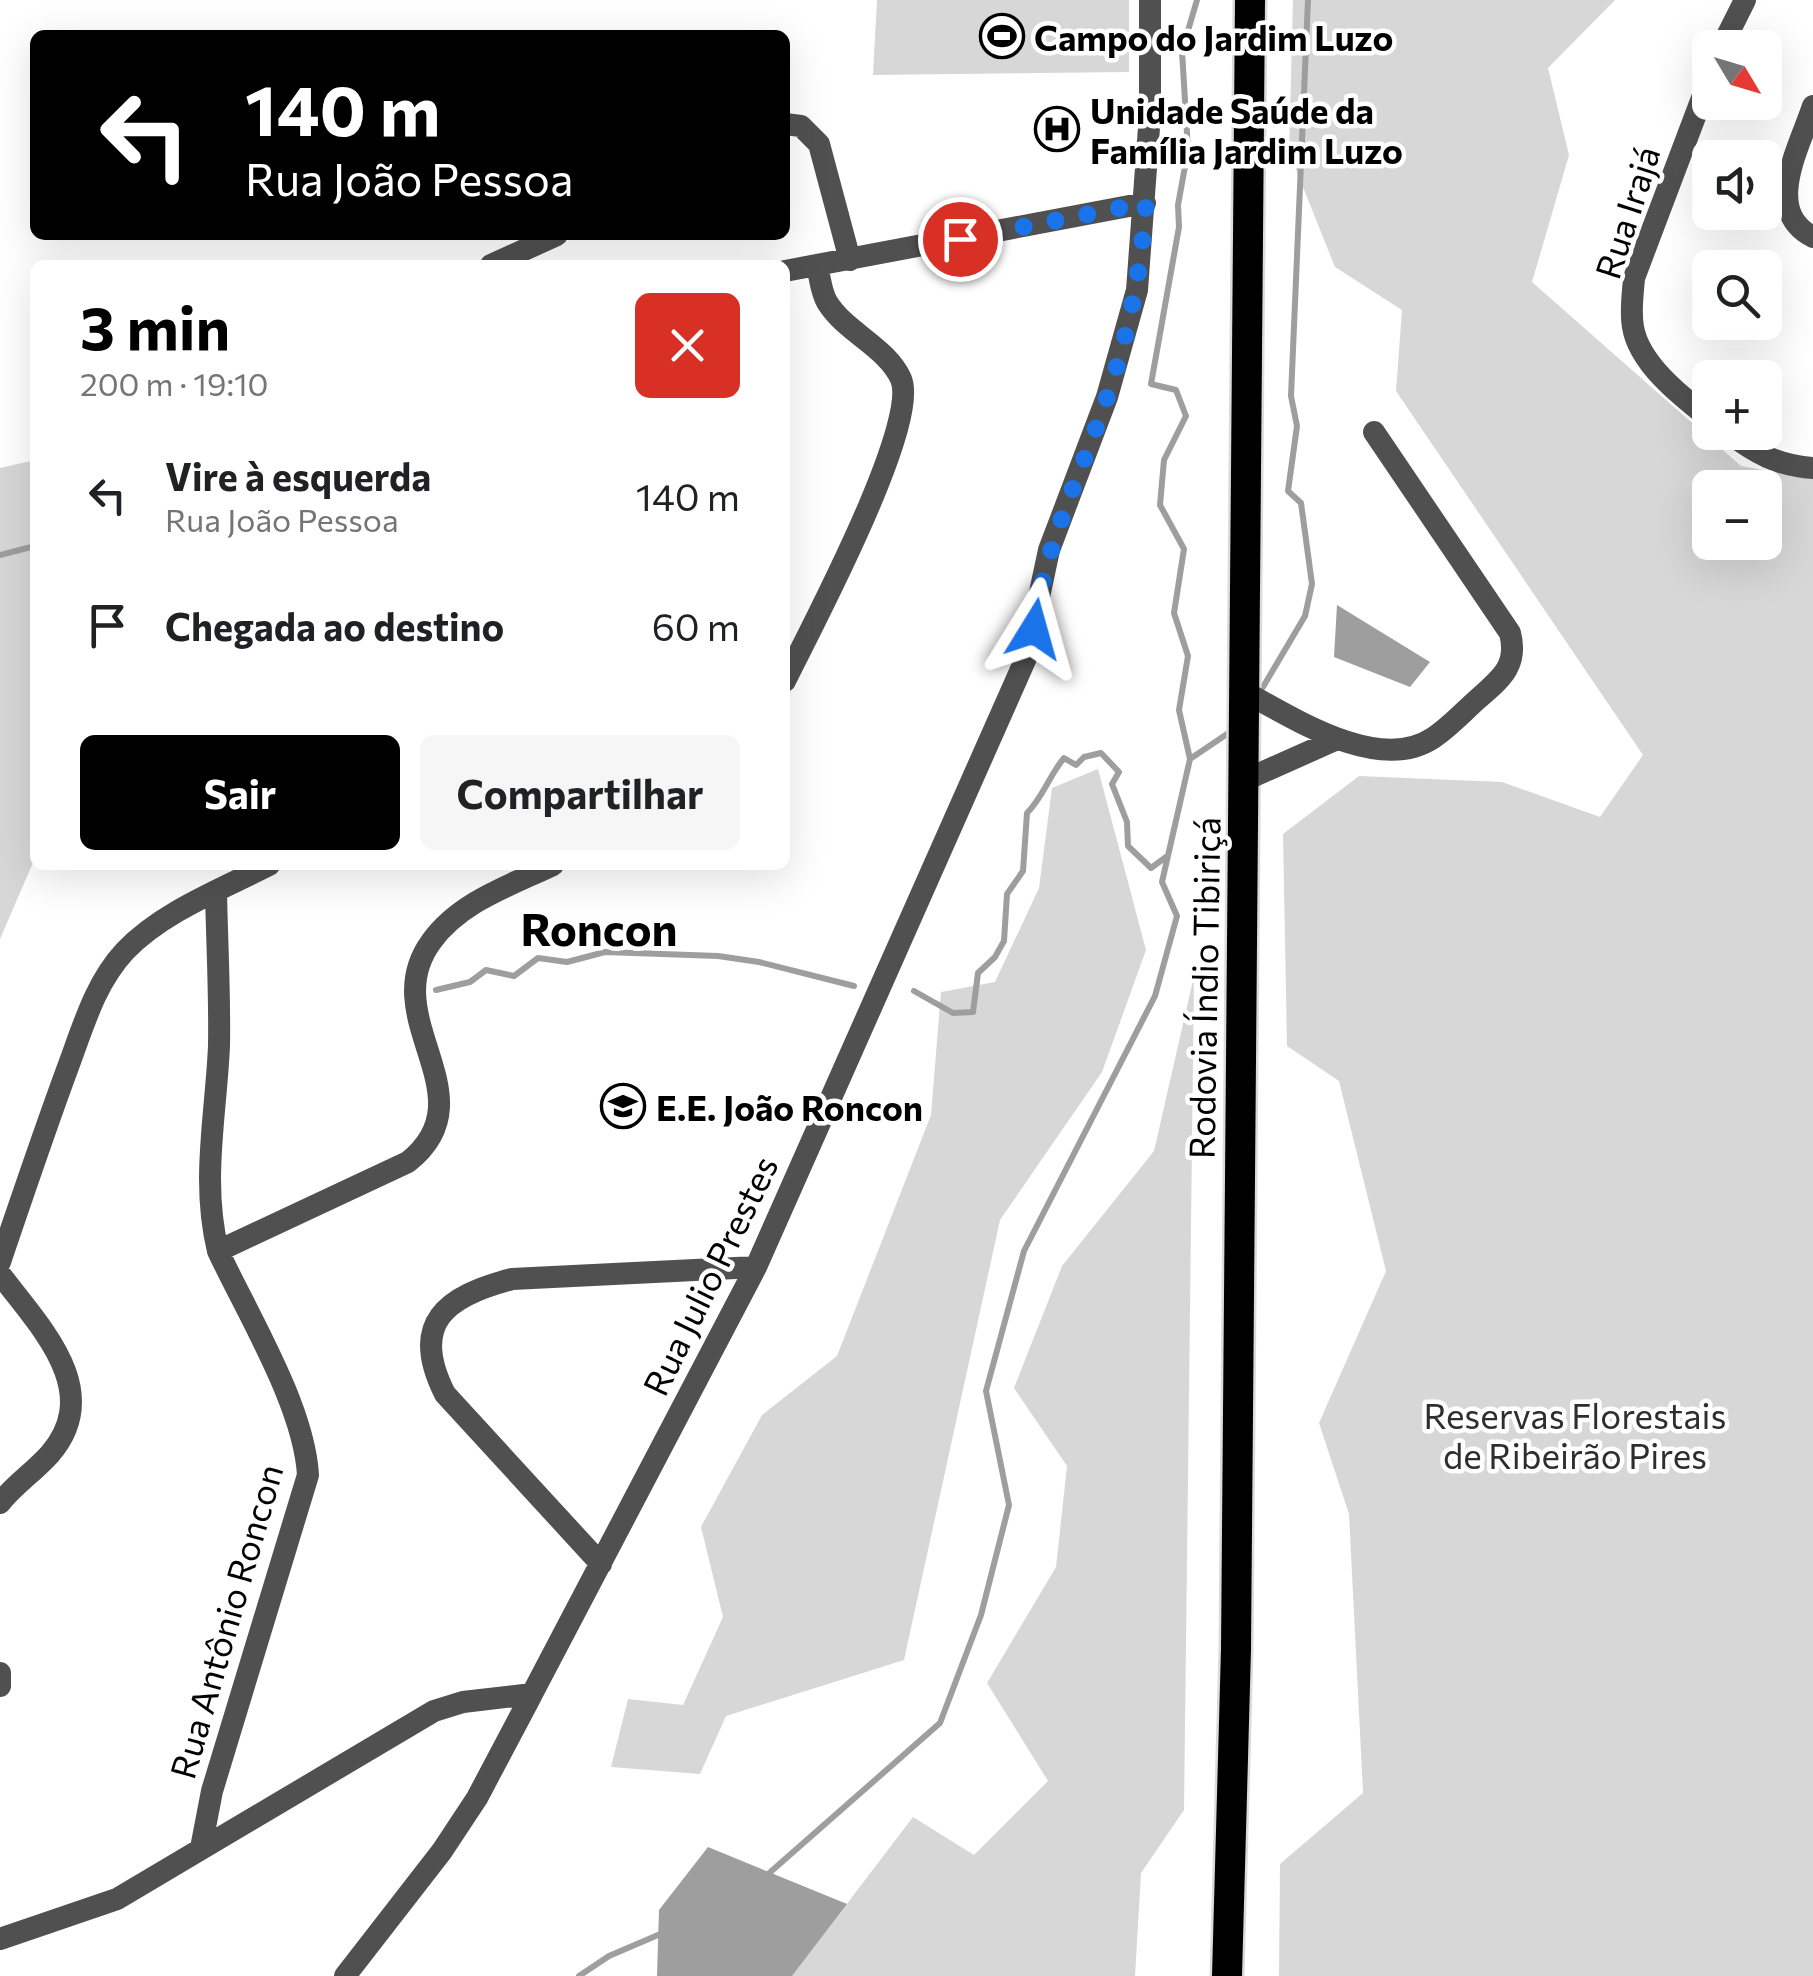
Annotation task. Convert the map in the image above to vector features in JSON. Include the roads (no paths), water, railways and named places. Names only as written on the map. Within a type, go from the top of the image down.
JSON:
[{"type":"highway","name":"Rodovia Índio Tibiriçá","points":[[1227,1976],[1236,1649],[1250,0]]},
{"type":"street","name":"Rua Julio Prestes","points":[[346,1976],[468,1811],[756,1266],[1026,658],[1049,550],[1123,347],[1137,290],[1146,203],[1150,0]]},
{"type":"street","points":[[1730,30],[1745,0]]},
{"type":"street","points":[[1813,106],[1785,189],[1788,212],[1798,228],[1813,238]]},
{"type":"street","name":"Rua Irajá","points":[[1692,403],[1643,352],[1632,328],[1632,307],[1634,278],[1694,120]]},
{"type":"street","points":[[793,125],[820,144],[850,260]]},
{"type":"street","points":[[790,270],[1146,203]]},
{"type":"street","points":[[502,260],[546,240]]},
{"type":"street","points":[[792,648],[889,458],[904,397],[901,379],[891,364],[830,306],[817,266]]},
{"type":"street","points":[[1245,692],[1335,740],[1411,748],[1432,740],[1511,666],[1514,648],[1510,633],[1374,432]]},
{"type":"street","points":[[1751,450],[1791,466],[1813,468]]},
{"type":"street","points":[[1244,782],[1335,740]]},
{"type":"street","points":[[0,1262],[39,1144],[93,1000],[108,973],[126,950],[153,928],[259,870]]},
{"type":"street","points":[[218,1251],[408,1162],[427,1147],[438,1126],[440,1105],[413,982],[418,964],[450,921],[482,899],[543,870]]},
{"type":"street","name":"Rua Antônio Roncon","points":[[201,1848],[212,1792],[308,1474],[306,1447],[296,1417],[218,1251],[208,1182],[219,1045],[216,892]]},
{"type":"street","points":[[601,1564],[445,1394],[433,1370],[429,1346],[436,1323],[449,1303],[474,1288],[512,1279],[756,1266]]},
{"type":"street","points":[[0,1274],[56,1348],[69,1374],[73,1401],[66,1429],[51,1453],[0,1503]]},
{"type":"street","points":[[0,1673],[0,1686]]},
{"type":"street","points":[[0,1938],[117,1899],[434,1711],[463,1702],[532,1694]]},
{"type":"waterway","points":[[767,1875],[940,1723],[981,1615],[1009,1505],[986,1391],[1024,1251],[1155,996],[1177,916],[1162,882],[1190,759],[1179,710],[1188,656],[1174,613],[1184,549],[1160,505],[1164,460],[1186,416],[1176,390],[1151,384],[1179,227],[1178,205],[1188,150],[1182,51],[1197,0]]},
{"type":"waterway","points":[[1263,687],[1305,616],[1312,584],[1301,503],[1288,491],[1297,426],[1291,396],[1308,0]]},
{"type":"waterway","points":[[0,555],[30,547]]},
{"type":"waterway","points":[[1190,759],[1230,732]]},
{"type":"waterway","points":[[914,991],[953,1013],[973,1012],[978,973],[995,957],[1004,941],[1007,894],[1023,871],[1027,813],[1064,758],[1076,765],[1084,757],[1101,753],[1119,772],[1112,784],[1127,822],[1128,846],[1151,868],[1166,857]]},
{"type":"waterway","points":[[436,990],[470,982],[486,970],[514,976],[538,958],[567,962],[605,952],[718,956],[854,986]]},
{"type":"waterway","points":[[579,1976],[609,1956],[665,1932]]},
{"type":"place","name":"Campo do Jardim Luzo","points":[[1002,36]]},
{"type":"place","name":"Unidade Saúde da Família Jardim Luzo","points":[[1057,129]]},
{"type":"place","name":"E.E. João Roncon","points":[[623,1106]]},
{"type":"district","name":"Roncon","points":[[599,927]]},
{"type":"park label","name":"Reservas Florestais de Ribeirão Pires","points":[[1575,1434]]}]
